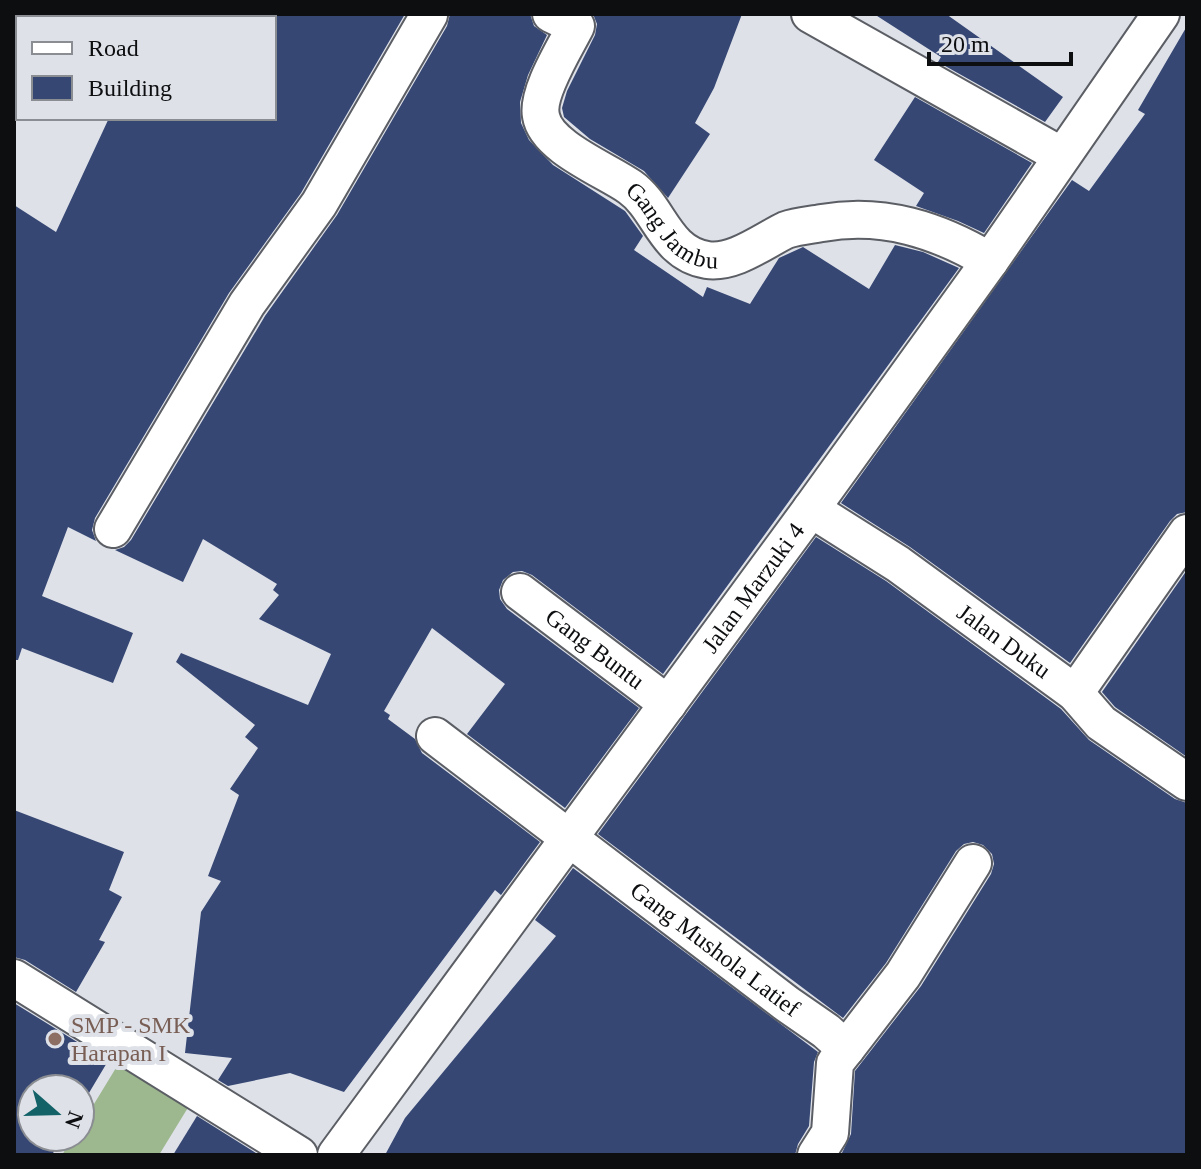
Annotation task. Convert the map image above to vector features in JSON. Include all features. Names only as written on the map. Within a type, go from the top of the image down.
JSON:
[{"type":"street","points":[[113,529],[247,304],[319,204],[429,14]]},
{"type":"street","points":[[810,14],[1062,156]]},
{"type":"street","name":"Jalan Marzuki 4","points":[[336,1155],[811,509],[990,261],[1161,14]]},
{"type":"street","name":"Gang Jambu","points":[[571,18],[545,87],[541,117],[555,142],[632,188],[675,246],[708,260],[738,255],[791,228],[849,218],[904,223],[957,242],[990,261]]},
{"type":"street","name":"Jalan Duku","points":[[811,509],[898,564],[1075,693],[1101,723],[1187,782]]},
{"type":"street","points":[[1075,693],[1187,533]]},
{"type":"street","name":"Gang Buntu","points":[[520,592],[668,704]]},
{"type":"street","name":"Gang Mushola Latief","points":[[435,736],[826,1031],[840,1056]]},
{"type":"street","points":[[816,1155],[830,1133],[840,1056],[903,975],[973,863]]},
{"type":"street","points":[[14,978],[299,1155]]},
{"type":"green space","points":[[122,1058],[192,1101],[159,1155],[62,1155],[96,1153],[96,1101]]},
{"type":"building","points":[[405,14],[301,193],[229,293],[95,518],[92,530],[96,541],[68,527],[42,596],[133,633],[113,683],[22,648],[18,660],[14,660],[14,205],[56,232],[108,120],[276,120],[274,16]]},
{"type":"building","points":[[450,14],[530,14],[534,26],[547,35],[528,75],[520,102],[521,123],[529,140],[553,165],[625,211],[643,236],[634,250],[703,297],[707,287],[750,304],[779,258],[803,247],[869,289],[895,245],[923,252],[959,268],[663,674],[532,575],[513,572],[503,580],[500,599],[507,609],[639,708],[565,808],[467,734],[505,684],[432,628],[384,711],[390,715],[388,719],[415,739],[422,753],[540,842],[501,895],[495,890],[344,1092],[290,1073],[228,1086],[218,1080],[232,1058],[185,1053],[201,912],[221,881],[208,876],[239,795],[230,789],[258,748],[245,737],[255,725],[176,662],[181,653],[308,705],[331,654],[259,619],[279,595],[273,590],[277,584],[203,539],[183,582],[115,550],[131,540],[265,316],[337,215],[447,26]]},
{"type":"building","points":[[593,14],[742,14],[714,88],[695,123],[710,134],[668,198],[644,171],[590,139],[564,117],[562,108],[567,91],[595,35],[597,24]]},
{"type":"building","points":[[874,14],[946,14],[1063,97],[1045,122],[938,62],[941,57]]},
{"type":"building","points":[[1187,26],[1187,512],[1177,514],[1170,521],[1070,663],[910,547],[841,503],[1072,180],[1089,191],[1145,114],[1138,110]]},
{"type":"building","points":[[915,97],[1032,163],[984,233],[916,206],[924,193],[874,160]]},
{"type":"building","points":[[816,537],[886,581],[1061,709],[1089,740],[1175,799],[1187,803],[1187,1155],[841,1155],[851,1134],[855,1071],[921,986],[991,874],[994,864],[992,854],[983,845],[973,842],[964,844],[956,851],[886,963],[843,1018],[598,834]]},
{"type":"building","points":[[1187,570],[1187,757],[1115,707],[1102,692]]},
{"type":"building","points":[[14,810],[124,852],[109,890],[122,897],[99,940],[105,942],[76,992],[25,960],[14,957]]},
{"type":"building","points":[[573,868],[818,1052],[814,1062],[809,1126],[795,1155],[385,1155],[405,1118],[556,936],[535,920]]},
{"type":"building","points":[[14,1003],[108,1061],[96,1081],[96,1073],[16,1073],[16,1153],[53,1153],[14,1155]]},
{"type":"building","name":"SMP - SMK Harapan I","points":[[197,1116],[259,1155],[173,1155]]},
{"type":"place","name":"SMP - SMK Harapan I","points":[[55,1039]]}]
